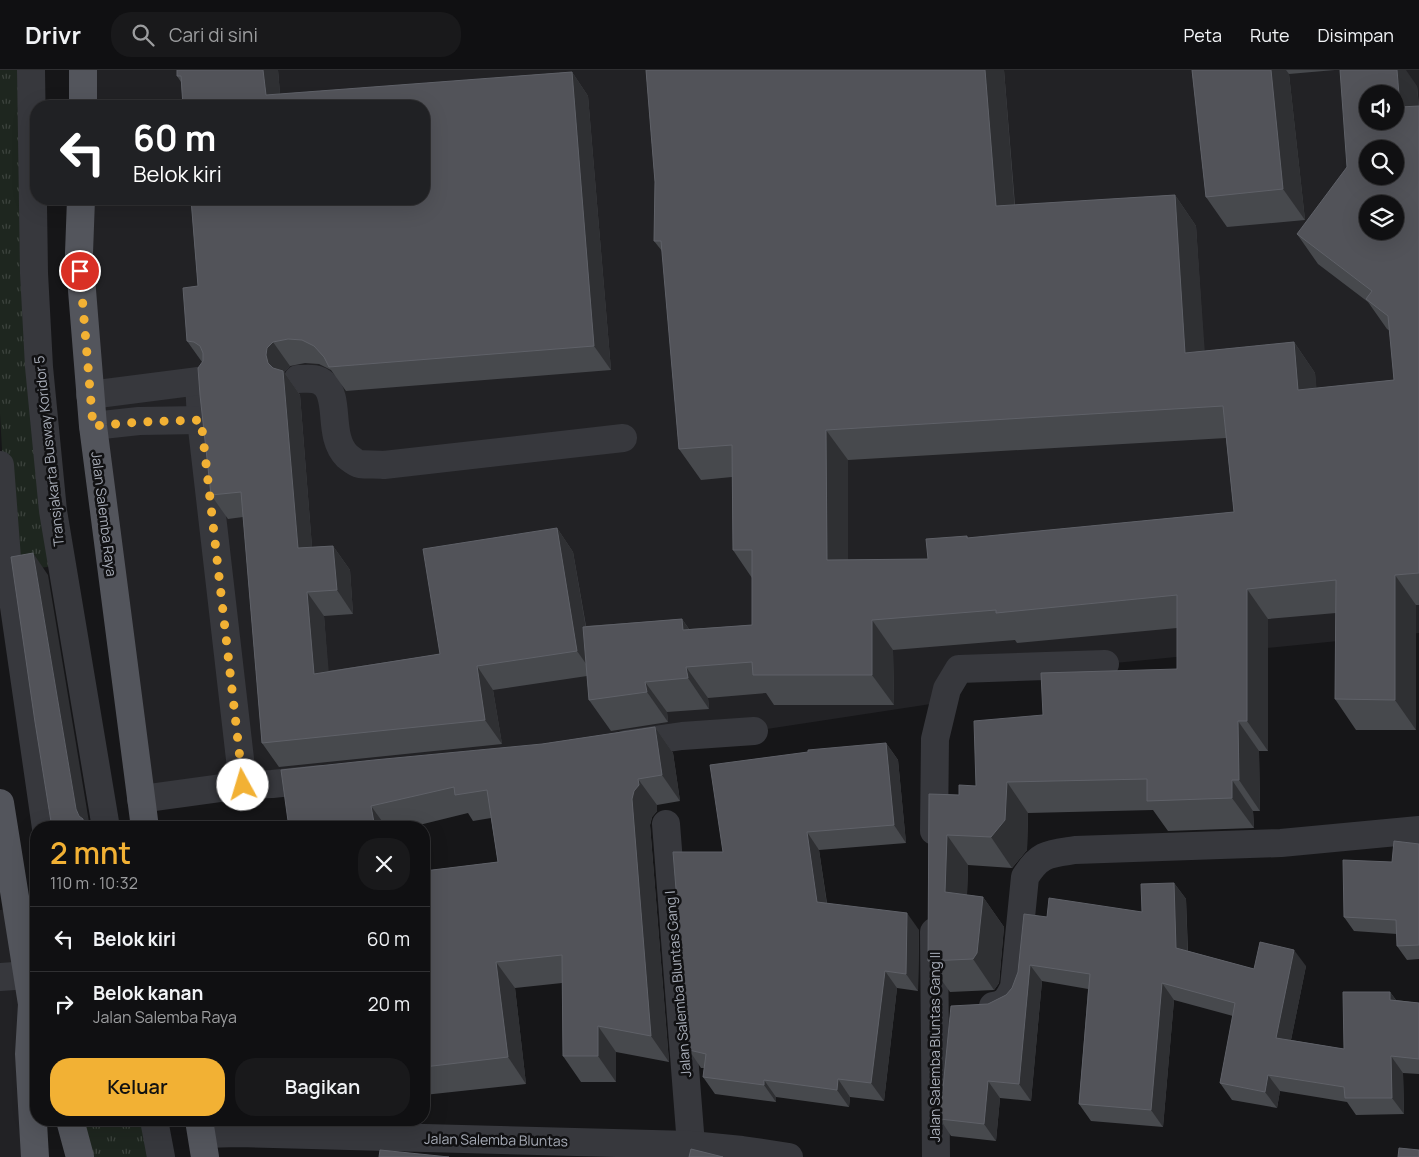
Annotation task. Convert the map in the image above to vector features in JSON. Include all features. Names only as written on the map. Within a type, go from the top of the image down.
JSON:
[{"type":"main road","points":[[83,100],[84,70]]},
{"type":"main road","name":"Jalan Salemba Raya","points":[[80,205],[79,253],[93,426],[144,821]]},
{"type":"main road","points":[[0,803],[2,835],[30,982]]},
{"type":"main road","points":[[30,1045],[30,1071]]},
{"type":"main road","points":[[33,1126],[35,1157]]},
{"type":"main road","points":[[72,1126],[81,1157]]},
{"type":"street","name":"Transjakarta Busway Koridor 5","points":[[31,70],[31,100]]},
{"type":"street","name":"Transjakarta Busway Koridor 5","points":[[33,205],[34,273],[39,367],[53,511],[105,821]]},
{"type":"street","points":[[298,379],[315,379],[325,384],[331,394],[337,439],[343,452],[359,464],[384,465],[623,438]]},
{"type":"street","points":[[90,395],[202,380],[201,420],[243,785]]},
{"type":"street","points":[[93,426],[201,420]]},
{"type":"street","points":[[0,465],[7,558],[45,821]]},
{"type":"street","points":[[934,858],[935,739],[947,688],[959,669],[1105,664]]},
{"type":"street","points":[[597,748],[682,736],[754,731]]},
{"type":"street","points":[[141,799],[243,785],[272,784],[345,776]]},
{"type":"street","name":"Jalan Salemba Bluntas Gang I","points":[[666,824],[691,1145]]},
{"type":"street","points":[[934,1008],[999,1005],[1008,999],[1014,986],[1025,877],[1033,864],[1048,854],[1075,850],[1281,843],[1419,830]]},
{"type":"street","name":"Jalan Salemba Bluntas Gang II","points":[[934,908],[936,1157]]},
{"type":"street","points":[[0,977],[29,975]]},
{"type":"street","points":[[81,1126],[81,1157]]},
{"type":"street","points":[[155,1126],[161,1157]]},
{"type":"street","name":"Jalan Salemba Bluntas","points":[[202,1137],[239,1134],[691,1145],[789,1157]]},
{"type":"shaded area","points":[[83,70],[1419,70],[1419,633],[1105,664],[959,669],[944,702],[754,731],[147,794],[82,205],[430,205],[430,100],[83,100]]},
{"type":"shaded area","points":[[17,908],[30,1088],[30,1126],[33,1126],[35,1157],[0,1157],[0,910]]},
{"type":"green space","points":[[0,70],[31,70],[33,100],[30,100],[30,205],[39,205],[62,565],[9,572],[0,413]]},
{"type":"green space","points":[[81,1126],[156,1126],[161,1157],[81,1157]]},
{"type":"building","points":[[177,70],[263,70],[266,95],[572,72],[594,346],[329,367],[324,357],[314,346],[302,340],[288,339],[273,342],[267,348],[266,355],[268,363],[273,368],[283,371],[298,548],[333,546],[337,590],[307,592],[314,674],[440,654],[423,549],[557,528],[577,651],[477,666],[485,720],[262,743],[241,492],[211,495],[198,368],[203,361],[203,353],[200,346],[194,342],[187,341],[183,288],[198,286],[191,205],[430,205],[430,100],[183,100],[181,76],[177,76]]},
{"type":"building","points":[[646,70],[985,70],[996,206],[1175,195],[1185,353],[1294,342],[1298,390],[1394,380],[1388,316],[1366,299],[1372,291],[1297,234],[1347,167],[1340,70],[1397,70],[1398,85],[1359,85],[1359,130],[1404,130],[1404,107],[1419,106],[1419,573],[1395,575],[1395,700],[1335,699],[1336,580],[1247,589],[1247,721],[1238,721],[1239,780],[1232,780],[1232,798],[1147,801],[1147,779],[1007,782],[1005,820],[991,837],[947,835],[945,892],[983,897],[977,953],[973,959],[928,961],[929,794],[959,795],[959,785],[976,786],[974,721],[1043,715],[1041,673],[1177,669],[1177,595],[996,613],[996,610],[872,620],[872,675],[753,675],[752,662],[686,667],[688,678],[645,682],[647,692],[589,700],[583,627],[682,619],[683,630],[752,625],[752,550],[733,550],[732,445],[679,449],[661,241],[654,241],[655,182]],"holes":[[[1223,406],[1234,512],[967,538],[967,536],[926,539],[928,559],[827,560],[826,430]]]},
{"type":"building","points":[[1192,70],[1271,70],[1283,189],[1206,197]]},
{"type":"building","points":[[33,553],[76,809],[83,821],[51,821],[11,557]]},
{"type":"building","points":[[655,727],[662,775],[638,779],[639,785],[634,791],[632,799],[651,1036],[598,1026],[598,1056],[563,1056],[562,955],[496,962],[508,1057],[430,1066],[430,870],[498,862],[487,790],[455,795],[454,787],[371,806],[374,821],[288,821],[281,770],[542,744]]},
{"type":"building","points":[[886,743],[894,825],[807,832],[817,902],[907,913],[906,974],[885,971],[871,1083],[838,1079],[837,1090],[764,1080],[764,1085],[703,1077],[706,1054],[689,1050],[673,852],[723,852],[710,765],[808,752],[808,750]]},
{"type":"building","points":[[1394,841],[1419,844],[1419,945],[1397,946],[1396,920],[1344,917],[1343,860],[1392,862]]},
{"type":"building","points":[[1174,883],[1176,948],[1254,969],[1260,942],[1294,950],[1276,1038],[1344,1049],[1343,992],[1390,992],[1390,1000],[1419,1003],[1419,1059],[1391,1056],[1392,1098],[1345,1098],[1344,1087],[1268,1075],[1265,1092],[1220,1083],[1235,1003],[1162,983],[1151,1110],[1079,1104],[1090,974],[1030,965],[1019,1084],[988,1081],[984,1124],[940,1119],[951,1006],[988,1004],[1006,995],[1012,988],[1018,972],[1024,914],[1047,917],[1049,898],[1142,912],[1141,884]]},
{"type":"building","points":[[1399,1148],[1419,1150],[1419,1157],[1398,1157]]},
{"type":"building","points":[[691,1149],[723,1157],[689,1157]]},
{"type":"building","points":[[380,1150],[449,1157],[379,1157]]},
{"type":"route","points":[[80,271],[93,426],[201,420],[243,785]]}]
